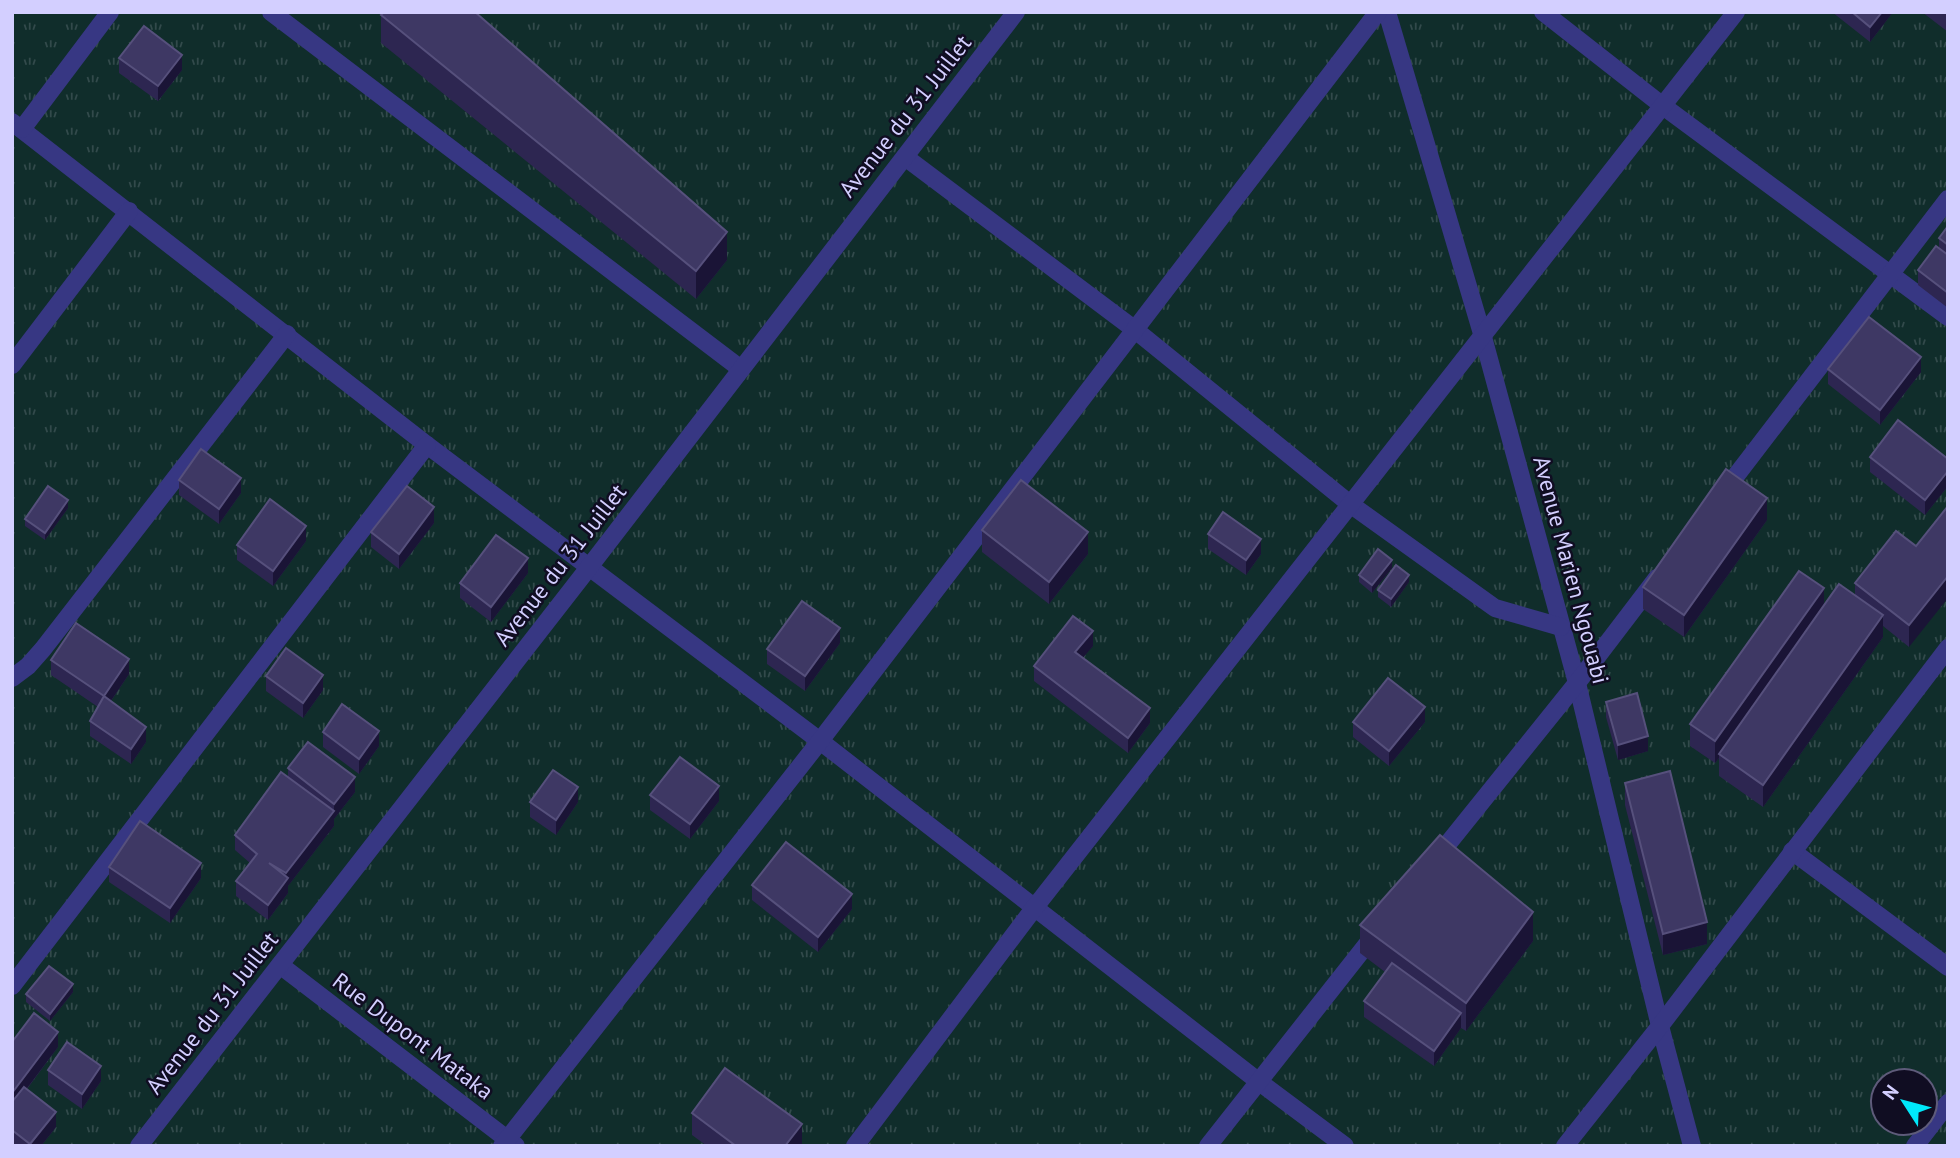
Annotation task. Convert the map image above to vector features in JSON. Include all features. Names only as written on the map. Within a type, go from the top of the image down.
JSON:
[{"type":"street","points":[[110,12],[17,125],[427,445],[820,741],[1345,1146]]},
{"type":"street","points":[[271,12],[741,369]]},
{"type":"street","name":"Avenue du 31 Juillet","points":[[139,1146],[1016,12]]},
{"type":"street","points":[[508,1143],[820,741],[1378,12]]},
{"type":"street","name":"Avenue Marien Ngouabi","points":[[1387,12],[1483,337],[1577,683],[1660,1026],[1692,1146]]},
{"type":"street","points":[[1543,12],[1664,106],[1948,317]]},
{"type":"street","points":[[855,1146],[1035,907],[1736,12]]},
{"type":"street","points":[[905,157],[1134,329],[1350,504],[1495,608],[1561,627]]},
{"type":"street","points":[[1712,506],[1948,200]]},
{"type":"street","points":[[12,365],[129,211]]},
{"type":"street","points":[[12,678],[28,666],[43,649],[287,334]]},
{"type":"street","points":[[12,986],[427,445]]},
{"type":"street","points":[[1421,878],[1577,683],[1670,561]]},
{"type":"street","points":[[1565,1146],[1660,1026],[1948,648]]},
{"type":"street","points":[[1792,851],[1948,967]]},
{"type":"street","points":[[1208,1146],[1386,921]]},
{"type":"street","name":"Rue Dupont Mataka","points":[[280,965],[508,1143]]},
{"type":"street","points":[[1915,1146],[1948,1103]]},
{"type":"green space","points":[[12,12],[1948,12],[1948,1146],[12,1146]]},
{"type":"building","points":[[384,12],[475,12],[727,232],[696,271],[381,15]]},
{"type":"building","points":[[1852,12],[1882,12],[1870,27]]},
{"type":"building","points":[[144,26],[182,55],[158,86],[119,58]]},
{"type":"building","points":[[1948,226],[1948,245],[1939,238]]},
{"type":"building","points":[[1936,246],[1948,255],[1948,293],[1918,270]]},
{"type":"building","points":[[1869,317],[1921,357],[1880,410],[1828,369]]},
{"type":"building","points":[[1898,420],[1948,459],[1948,471],[1925,500],[1870,457]]},
{"type":"building","points":[[201,449],[241,478],[219,509],[179,480]]},
{"type":"building","points":[[1726,469],[1767,498],[1684,615],[1643,587]]},
{"type":"building","points":[[1021,480],[1088,532],[1049,582],[982,530]]},
{"type":"building","points":[[48,486],[68,500],[45,533],[25,519]]},
{"type":"building","points":[[407,486],[434,507],[399,554],[371,532]]},
{"type":"building","points":[[270,499],[306,526],[273,571],[237,545]]},
{"type":"building","points":[[1948,506],[1948,576],[1909,625],[1855,583],[1896,531],[1916,546]]},
{"type":"building","points":[[1223,512],[1261,539],[1246,560],[1208,534]]},
{"type":"building","points":[[496,535],[528,558],[491,607],[460,583]]},
{"type":"building","points":[[1378,549],[1392,560],[1372,585],[1359,575]]},
{"type":"building","points":[[1396,565],[1409,575],[1391,599],[1378,590]]},
{"type":"building","points":[[1799,571],[1824,588],[1715,741],[1690,724]]},
{"type":"building","points":[[1839,584],[1883,615],[1763,785],[1719,754]]},
{"type":"building","points":[[802,601],[840,628],[805,676],[767,649]]},
{"type":"building","points":[[1073,616],[1093,631],[1075,652],[1150,708],[1128,738],[1034,666]]},
{"type":"building","points":[[76,623],[129,659],[104,696],[51,660]]},
{"type":"building","points":[[286,648],[323,675],[303,703],[266,676]]},
{"type":"building","points":[[1388,678],[1425,707],[1389,751],[1353,722]]},
{"type":"building","points":[[1637,693],[1648,736],[1618,745],[1606,702]]},
{"type":"building","points":[[104,696],[146,727],[131,749],[90,721]]},
{"type":"building","points":[[342,704],[379,731],[359,759],[323,732]]},
{"type":"building","points":[[308,742],[355,777],[334,804],[288,768]]},
{"type":"building","points":[[680,757],[719,786],[690,824],[650,795]]},
{"type":"building","points":[[553,770],[578,787],[556,820],[530,802]]},
{"type":"building","points":[[1670,771],[1707,922],[1663,934],[1625,783]]},
{"type":"building","points":[[281,772],[334,811],[286,873],[269,863],[288,878],[268,905],[236,881],[257,854],[235,835]]},
{"type":"building","points":[[140,821],[201,863],[170,908],[109,867]]},
{"type":"building","points":[[1440,835],[1533,912],[1466,1003],[1360,925]]},
{"type":"building","points":[[786,842],[852,894],[818,937],[752,885]]},
{"type":"building","points":[[1392,963],[1461,1013],[1434,1051],[1364,1001]]},
{"type":"building","points":[[49,966],[73,984],[50,1014],[26,994]]},
{"type":"building","points":[[34,1013],[58,1032],[12,1093],[12,1042]]},
{"type":"building","points":[[67,1042],[101,1066],[82,1094],[48,1070]]},
{"type":"building","points":[[725,1068],[802,1124],[785,1146],[736,1146],[692,1113]]},
{"type":"building","points":[[24,1087],[56,1112],[30,1144],[12,1130],[12,1102]]}]
